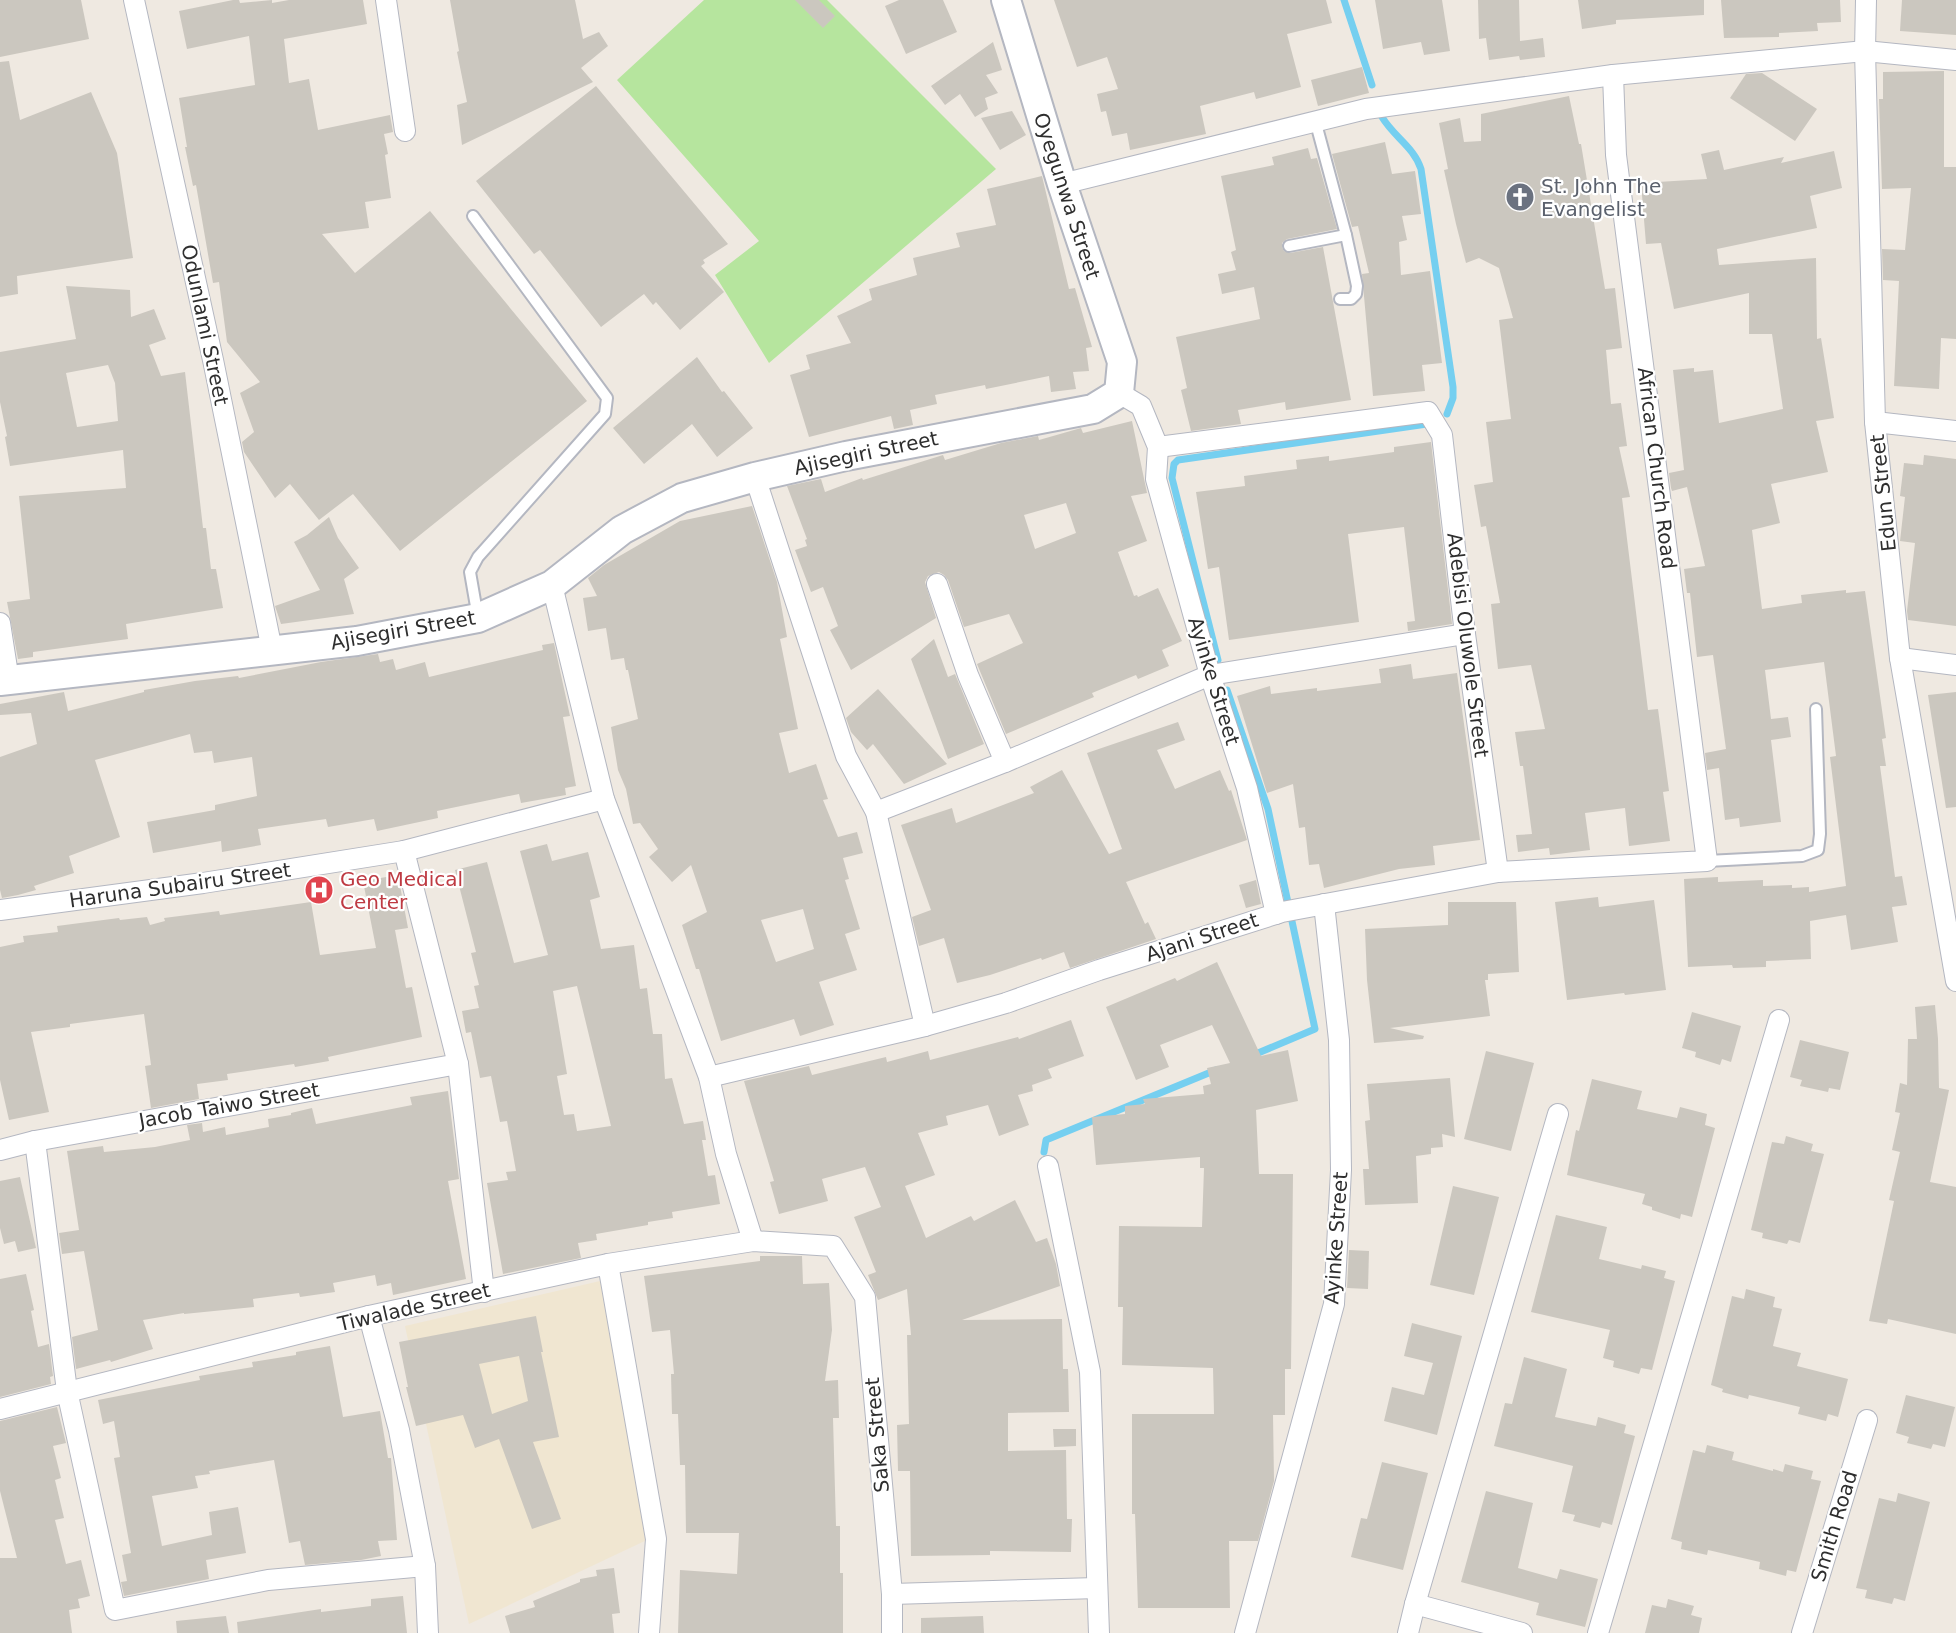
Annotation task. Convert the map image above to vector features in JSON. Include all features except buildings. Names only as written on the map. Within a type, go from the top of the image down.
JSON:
[{"type":"street","name":"Odunlami Street","points":[[134,0],[213,360],[272,650]]},
{"type":"street","points":[[386,0],[405,131]]},
{"type":"street","name":"Oyegunwa Street","points":[[1006,0],[1062,184],[1122,362],[1119,393]]},
{"type":"street","name":"Edun Street","points":[[1866,0],[1865,51],[1875,422],[1900,658],[1956,981]]},
{"type":"street","points":[[1062,184],[1366,109],[1613,75],[1865,51],[1956,60]]},
{"type":"street","name":"African Church Road","points":[[1613,75],[1616,155],[1707,861]]},
{"type":"street","name":"Ajisegiri Street","points":[[5,681],[357,641],[478,618],[552,585],[622,530],[682,498],[755,477],[846,456],[1093,409],[1119,393]]},
{"type":"street","points":[[1119,393],[1141,406],[1158,447]]},
{"type":"street","name":"Adebisi Oluwole Street","points":[[1158,447],[1428,412],[1442,435],[1498,872]]},
{"type":"street","points":[[1875,422],[1956,431]]},
{"type":"street","name":"Ayinke Street","points":[[1158,447],[1156,479],[1210,675],[1286,912]]},
{"type":"street","points":[[755,477],[846,756],[876,812],[925,1026]]},
{"type":"street","points":[[937,584],[968,675],[1005,762]]},
{"type":"street","points":[[552,585],[604,799],[709,1077],[726,1154],[753,1241]]},
{"type":"street","points":[[0,623],[5,681]]},
{"type":"street","points":[[876,812],[1005,762],[1210,675],[1466,634]]},
{"type":"street","points":[[1900,658],[1956,665]]},
{"type":"street","name":"Haruna Subairu Street","points":[[0,910],[203,883],[404,850],[604,799]]},
{"type":"street","points":[[404,850],[458,1064],[484,1292]]},
{"type":"street","name":"Ajani Street","points":[[709,1077],[925,1026],[1006,1003],[1099,970],[1286,912],[1498,872],[1707,861]]},
{"type":"street","name":"Ayinke Street","points":[[1245,1633],[1334,1304],[1341,1170],[1339,1052],[1324,904]]},
{"type":"street","points":[[1598,1633],[1779,1020]]},
{"type":"street","name":"Jacob Taiwo Street","points":[[0,1150],[35,1140],[458,1064]]},
{"type":"street","points":[[1408,1633],[1558,1114]]},
{"type":"street","points":[[35,1140],[67,1391],[115,1610],[268,1580],[425,1566]]},
{"type":"street","points":[[1048,1166],[1090,1372],[1099,1633]]},
{"type":"street","name":"Tiwalade Street","points":[[0,1409],[369,1316],[608,1264],[753,1241],[833,1246]]},
{"type":"street","name":"Saka Street","points":[[833,1246],[865,1297],[892,1594],[892,1633]]},
{"type":"street","points":[[608,1264],[656,1539],[649,1633]]},
{"type":"street","points":[[369,1316],[399,1430],[425,1566],[428,1633]]},
{"type":"street","name":"Smith Road","points":[[1802,1633],[1867,1420]]},
{"type":"street","points":[[892,1594],[1097,1588]]},
{"type":"street","points":[[1415,1604],[1522,1633]]},
{"type":"lane","points":[[1315,120],[1346,235],[1357,286],[1356,294],[1351,299],[1340,299]]},
{"type":"lane","points":[[473,216],[607,398],[604,414],[478,557],[470,572],[478,618]]},
{"type":"lane","points":[[1289,246],[1346,235]]},
{"type":"lane","points":[[1707,861],[1802,856],[1818,850],[1820,834],[1816,709]]},
{"type":"shaded area","points":[[613,1278],[649,1539],[469,1624],[405,1326]]},
{"type":"green space","points":[[704,0],[827,0],[996,169],[769,363],[715,275],[759,241],[617,80]]},
{"type":"waterway","points":[[1344,0],[1372,85]]},
{"type":"waterway","points":[[1382,117],[1414,154],[1421,169],[1453,387],[1453,398],[1447,414]]},
{"type":"waterway","points":[[1218,660],[1172,478],[1174,464],[1178,460],[1427,424]]},
{"type":"waterway","points":[[1227,690],[1268,809],[1315,1029],[1251,1056]]},
{"type":"waterway","points":[[1044,1152],[1046,1140],[1216,1070]]},
{"type":"place","name":"St. John The Evangelist","points":[[1520,197]]},
{"type":"place","name":"Geo Medical Center","points":[[319,890]]}]
